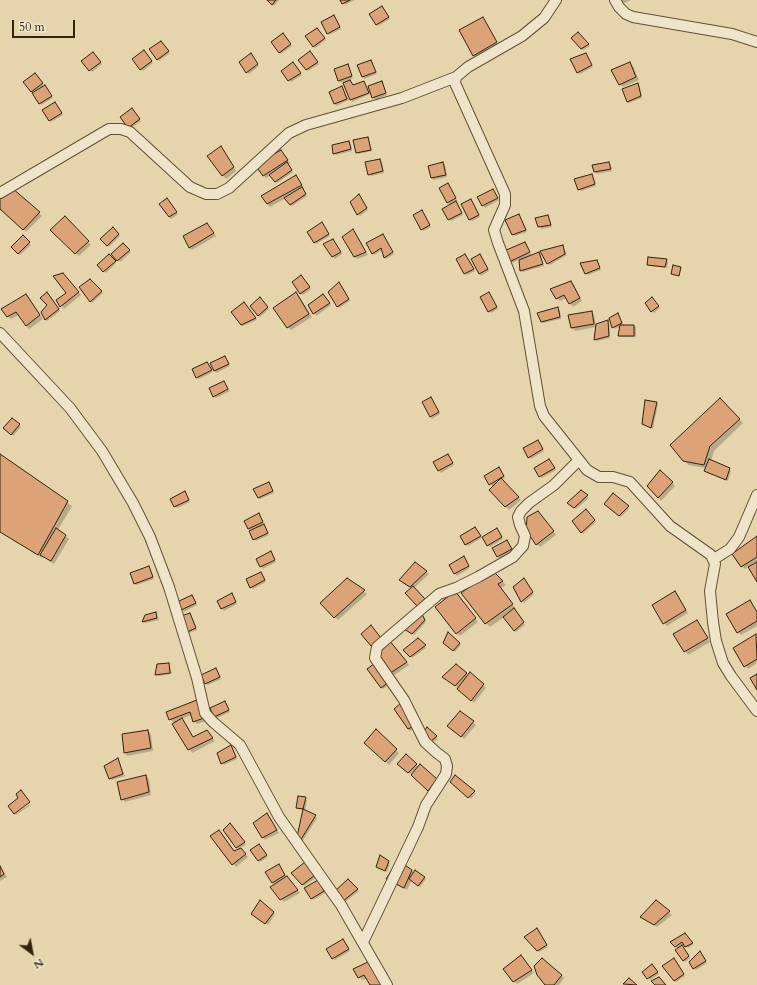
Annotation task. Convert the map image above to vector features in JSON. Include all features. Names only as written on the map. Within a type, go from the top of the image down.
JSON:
[{"type":"street","points":[[0,193],[109,129],[121,129],[130,132],[190,186],[206,194],[217,194],[229,188],[289,133],[306,125],[402,98],[456,77],[468,67],[522,36],[544,18],[556,0]]},
{"type":"street","points":[[615,0],[626,14],[633,17],[732,34],[757,42]]},
{"type":"street","points":[[456,77],[455,83],[461,98],[505,194],[505,205],[494,230],[524,311],[540,406],[544,416],[586,470],[599,477],[613,477],[630,482],[670,526],[708,552],[714,559],[715,564],[710,591],[716,641],[723,663],[757,711]]},
{"type":"street","points":[[0,333],[70,408],[102,451],[133,502],[150,537],[169,587],[197,678],[205,713],[213,722],[240,745],[279,817],[341,905],[387,985]]},
{"type":"street","points":[[363,942],[418,827],[426,805],[446,774],[447,766],[446,759],[425,742],[404,700],[375,658],[377,647],[439,594],[456,588],[478,577],[513,557],[523,546],[525,536],[520,526],[518,517],[521,511],[529,503],[554,485],[578,461]]},
{"type":"street","points":[[714,559],[730,549],[739,537],[757,495]]},
{"type":"building","points":[[267,0],[276,0],[272,5]]},
{"type":"building","points":[[340,0],[350,0],[342,4]]},
{"type":"building","points":[[382,6],[389,17],[376,25],[369,14]]},
{"type":"building","points":[[334,15],[340,27],[327,34],[321,22]]},
{"type":"building","points":[[483,17],[497,42],[473,56],[459,30]]},
{"type":"building","points":[[317,28],[325,38],[313,47],[305,36]]},
{"type":"building","points":[[578,32],[589,44],[581,49],[571,38]]},
{"type":"building","points":[[283,33],[291,44],[279,53],[271,42]]},
{"type":"building","points":[[161,41],[169,51],[157,60],[149,49]]},
{"type":"building","points":[[144,50],[152,61],[140,70],[132,59]]},
{"type":"building","points":[[310,51],[318,62],[306,70],[298,60]]},
{"type":"building","points":[[93,52],[101,62],[89,71],[81,61]]},
{"type":"building","points":[[251,53],[258,64],[246,73],[239,62]]},
{"type":"building","points":[[586,53],[592,65],[577,73],[570,59]]},
{"type":"building","points":[[371,60],[376,72],[362,77],[357,65]]},
{"type":"building","points":[[293,62],[301,73],[288,81],[281,71]]},
{"type":"building","points":[[630,62],[636,77],[619,85],[611,70]]},
{"type":"building","points":[[348,64],[352,76],[338,81],[334,69]]},
{"type":"building","points":[[35,73],[43,83],[31,92],[23,82]]},
{"type":"building","points":[[350,80],[353,85],[364,81],[369,93],[350,100],[343,83]]},
{"type":"building","points":[[382,81],[386,93],[372,98],[368,86]]},
{"type":"building","points":[[638,83],[641,96],[627,102],[622,89]]},
{"type":"building","points":[[45,85],[52,96],[39,104],[32,93]]},
{"type":"building","points":[[342,86],[347,99],[334,104],[329,92]]},
{"type":"building","points":[[55,102],[62,113],[49,121],[42,110]]},
{"type":"building","points":[[132,108],[140,119],[128,128],[120,117]]},
{"type":"building","points":[[368,137],[371,150],[356,153],[353,140]]},
{"type":"building","points":[[349,141],[351,149],[333,154],[332,145]]},
{"type":"building","points":[[221,146],[234,167],[222,176],[207,156]]},
{"type":"building","points":[[281,150],[288,160],[263,176],[255,165]]},
{"type":"building","points":[[380,159],[383,171],[368,175],[365,162]]},
{"type":"building","points":[[287,162],[292,170],[275,182],[269,175]]},
{"type":"building","points":[[443,162],[446,175],[431,178],[428,166]]},
{"type":"building","points":[[609,162],[611,169],[594,172],[592,165]]},
{"type":"building","points":[[592,174],[595,184],[578,190],[574,179]]},
{"type":"building","points":[[296,175],[302,185],[267,204],[261,196]]},
{"type":"building","points":[[448,183],[456,198],[447,203],[439,188]]},
{"type":"building","points":[[302,187],[306,194],[290,205],[284,198]]},
{"type":"building","points":[[12,188],[40,212],[23,230],[0,209],[0,198]]},
{"type":"building","points":[[493,189],[498,198],[482,206],[477,197]]},
{"type":"building","points":[[359,194],[367,208],[357,215],[350,202]]},
{"type":"building","points":[[167,198],[177,212],[169,217],[159,204]]},
{"type":"building","points":[[471,199],[479,215],[469,220],[461,204]]},
{"type":"building","points":[[456,201],[462,213],[448,220],[442,209]]},
{"type":"building","points":[[422,210],[430,225],[421,230],[413,215]]},
{"type":"building","points":[[519,214],[526,230],[512,235],[505,220]]},
{"type":"building","points":[[548,215],[551,225],[538,227],[535,218]]},
{"type":"building","points":[[65,216],[89,241],[75,254],[50,230]]},
{"type":"building","points":[[322,222],[329,234],[314,243],[307,232]]},
{"type":"building","points":[[207,223],[214,233],[189,248],[183,236]]},
{"type":"building","points":[[113,227],[119,234],[107,246],[100,239]]},
{"type":"building","points":[[353,229],[366,252],[354,257],[342,237]]},
{"type":"building","points":[[383,234],[393,252],[384,258],[381,248],[372,254],[366,243]]},
{"type":"building","points":[[23,235],[30,242],[18,254],[11,247]]},
{"type":"building","points":[[333,239],[341,252],[332,257],[323,244]]},
{"type":"building","points":[[525,242],[530,252],[509,262],[504,251]]},
{"type":"building","points":[[123,243],[130,250],[117,261],[111,254]]},
{"type":"building","points":[[563,245],[565,254],[547,264],[540,251]]},
{"type":"building","points":[[539,252],[543,264],[520,271],[519,260]]},
{"type":"building","points":[[109,254],[116,261],[103,272],[97,265]]},
{"type":"building","points":[[465,254],[474,269],[464,274],[456,259]]},
{"type":"building","points":[[480,254],[488,269],[479,274],[471,259]]},
{"type":"building","points":[[648,257],[667,259],[665,267],[647,265]]},
{"type":"building","points":[[597,260],[600,268],[585,274],[580,263]]},
{"type":"building","points":[[673,265],[681,267],[679,276],[671,274]]},
{"type":"building","points":[[63,273],[79,292],[60,307],[56,300],[66,293],[53,276]]},
{"type":"building","points":[[301,275],[310,287],[300,294],[292,282]]},
{"type":"building","points":[[90,279],[102,291],[90,302],[79,287]]},
{"type":"building","points":[[571,281],[580,298],[569,304],[564,295],[556,299],[550,289]]},
{"type":"building","points":[[339,282],[349,299],[337,307],[328,292]]},
{"type":"building","points":[[47,292],[59,309],[45,320],[41,312],[47,305],[40,298]]},
{"type":"building","points":[[296,292],[309,314],[287,328],[273,308]]},
{"type":"building","points":[[489,292],[497,307],[488,312],[480,297]]},
{"type":"building","points":[[26,294],[40,315],[26,326],[16,312],[7,317],[1,309]]},
{"type":"building","points":[[323,294],[330,303],[313,314],[308,305]]},
{"type":"building","points":[[260,297],[268,307],[258,316],[250,306]]},
{"type":"building","points":[[652,297],[659,306],[651,312],[645,303]]},
{"type":"building","points":[[244,302],[256,318],[241,325],[231,312]]},
{"type":"building","points":[[558,307],[560,317],[541,322],[537,313]]},
{"type":"building","points":[[592,311],[594,324],[571,328],[568,315]]},
{"type":"building","points":[[618,313],[622,323],[612,328],[609,318]]},
{"type":"building","points":[[608,320],[609,336],[594,340],[596,324]]},
{"type":"building","points":[[620,325],[634,325],[634,336],[618,336]]},
{"type":"building","points":[[225,356],[229,364],[214,371],[210,363]]},
{"type":"building","points":[[207,362],[212,370],[196,378],[192,369]]},
{"type":"building","points":[[224,381],[228,389],[213,397],[209,388]]},
{"type":"building","points":[[431,397],[439,412],[430,417],[422,402]]},
{"type":"building","points":[[720,398],[740,419],[710,446],[704,465],[683,461],[670,445]]},
{"type":"building","points":[[645,400],[657,402],[651,428],[642,424]]},
{"type":"building","points":[[12,418],[20,424],[11,435],[3,428]]},
{"type":"building","points":[[538,440],[543,449],[528,458],[523,448]]},
{"type":"building","points":[[0,454],[68,501],[38,555],[0,532]]},
{"type":"building","points":[[448,454],[453,463],[438,471],[433,462]]},
{"type":"building","points":[[549,459],[555,468],[539,477],[534,468]]},
{"type":"building","points":[[709,459],[730,468],[726,480],[704,471]]},
{"type":"building","points":[[499,467],[504,476],[489,485],[484,476]]},
{"type":"building","points":[[660,470],[673,482],[658,498],[647,486]]},
{"type":"building","points":[[501,478],[519,497],[505,507],[489,490]]},
{"type":"building","points":[[269,482],[273,491],[258,498],[253,489]]},
{"type":"building","points":[[581,490],[588,495],[574,508],[567,503]]},
{"type":"building","points":[[185,491],[189,500],[174,507],[170,499]]},
{"type":"building","points":[[613,493],[629,506],[619,516],[604,504]]},
{"type":"building","points":[[586,509],[595,520],[581,533],[572,521]]},
{"type":"building","points":[[538,511],[554,531],[536,545],[526,530],[527,517]]},
{"type":"building","points":[[259,513],[263,522],[248,529],[244,521]]},
{"type":"building","points":[[264,524],[268,533],[253,540],[249,531]]},
{"type":"building","points":[[475,527],[481,536],[465,545],[460,536]]},
{"type":"building","points":[[56,528],[66,535],[51,561],[40,555]]},
{"type":"building","points":[[497,528],[502,537],[487,546],[482,537]]},
{"type":"building","points":[[757,536],[757,557],[741,567],[732,554]]},
{"type":"building","points":[[507,540],[512,549],[497,557],[492,548]]},
{"type":"building","points":[[271,551],[275,560],[260,567],[256,559]]},
{"type":"building","points":[[464,556],[469,566],[454,574],[449,565]]},
{"type":"building","points":[[415,562],[427,571],[410,587],[399,580]]},
{"type":"building","points":[[757,562],[757,582],[748,567]]},
{"type":"building","points":[[149,566],[153,577],[134,584],[130,573]]},
{"type":"building","points":[[493,571],[503,581],[498,584],[513,604],[485,624],[461,593]]},
{"type":"building","points":[[261,572],[265,580],[250,588],[246,579]]},
{"type":"building","points":[[347,578],[365,590],[334,618],[320,603]]},
{"type":"building","points":[[524,578],[533,592],[521,602],[513,587]]},
{"type":"building","points":[[413,586],[425,599],[417,606],[405,593]]},
{"type":"building","points":[[455,591],[476,618],[456,634],[435,607]]},
{"type":"building","points":[[675,591],[686,610],[663,624],[652,605]]},
{"type":"building","points":[[232,593],[236,602],[221,609],[217,601]]},
{"type":"building","points":[[192,595],[196,603],[181,610],[177,602]]},
{"type":"building","points":[[750,600],[757,612],[757,621],[737,633],[726,614]]},
{"type":"building","points":[[514,608],[524,622],[514,631],[503,617]]},
{"type":"building","points":[[156,612],[157,618],[142,622],[145,615]]},
{"type":"building","points":[[421,612],[425,620],[412,634],[404,629]]},
{"type":"building","points":[[190,613],[196,628],[187,632],[181,616]]},
{"type":"building","points":[[697,620],[708,638],[684,652],[673,634]]},
{"type":"building","points":[[371,625],[381,638],[371,646],[361,634]]},
{"type":"building","points":[[448,632],[460,643],[453,651],[443,643]]},
{"type":"building","points":[[756,634],[757,659],[744,667],[733,648]]},
{"type":"building","points":[[418,638],[426,645],[410,657],[403,650]]},
{"type":"building","points":[[389,640],[407,662],[389,674],[379,657],[380,650]]},
{"type":"building","points":[[169,663],[170,673],[155,675],[157,664]]},
{"type":"building","points":[[375,663],[389,682],[381,688],[367,669]]},
{"type":"building","points":[[456,664],[467,673],[455,686],[442,677]]},
{"type":"building","points":[[216,668],[220,677],[205,684],[201,675]]},
{"type":"building","points":[[470,672],[484,684],[471,701],[457,689]]},
{"type":"building","points":[[757,674],[757,690],[750,678]]},
{"type":"building","points":[[197,700],[204,718],[193,722],[190,712],[169,720],[166,712]]},
{"type":"building","points":[[225,701],[229,710],[214,717],[210,708]]},
{"type":"building","points":[[401,703],[412,727],[408,729],[394,709]]},
{"type":"building","points":[[460,711],[474,721],[461,737],[447,726]]},
{"type":"building","points":[[182,718],[193,737],[207,730],[213,738],[188,750],[172,724]]},
{"type":"building","points":[[427,727],[437,736],[430,742],[423,733]]},
{"type":"building","points":[[376,729],[397,749],[385,762],[364,743]]},
{"type":"building","points":[[148,730],[151,748],[124,753],[122,734]]},
{"type":"building","points":[[231,745],[236,757],[221,764],[217,753]]},
{"type":"building","points":[[406,754],[417,764],[408,773],[397,764]]},
{"type":"building","points":[[118,758],[123,774],[109,779],[104,766]]},
{"type":"building","points":[[420,764],[437,779],[428,791],[411,775]]},
{"type":"building","points":[[146,775],[149,792],[121,800],[117,782]]},
{"type":"building","points":[[455,775],[475,791],[468,798],[450,782]]},
{"type":"building","points":[[21,790],[30,802],[14,814],[8,806],[18,798],[16,794]]},
{"type":"building","points":[[298,796],[306,797],[303,809],[296,808]]},
{"type":"building","points":[[303,809],[316,815],[300,841],[297,837]]},
{"type":"building","points":[[267,813],[277,830],[262,838],[253,823]]},
{"type":"building","points":[[230,823],[245,842],[236,848],[223,830]]},
{"type":"building","points":[[219,830],[234,851],[241,848],[246,854],[232,865],[210,836]]},
{"type":"building","points":[[259,844],[267,855],[258,861],[250,850]]},
{"type":"building","points":[[380,855],[389,861],[385,871],[376,867]]},
{"type":"building","points":[[398,860],[412,870],[404,888],[386,879]]},
{"type":"building","points":[[305,862],[315,875],[302,885],[291,873]]},
{"type":"building","points":[[279,864],[285,875],[272,883],[265,872]]},
{"type":"building","points":[[0,866],[4,874],[0,877]]},
{"type":"building","points":[[415,870],[425,877],[418,886],[409,879]]},
{"type":"building","points":[[287,876],[298,890],[280,900],[270,887]]},
{"type":"building","points":[[348,879],[358,889],[343,901],[335,891]]},
{"type":"building","points":[[318,880],[324,891],[311,899],[304,888]]},
{"type":"building","points":[[260,900],[274,912],[265,924],[251,914]]},
{"type":"building","points":[[656,900],[670,911],[654,925],[640,917]]},
{"type":"building","points":[[537,928],[547,945],[537,951],[524,937]]},
{"type":"building","points":[[685,933],[693,943],[685,947],[682,942],[675,947],[670,942]]},
{"type":"building","points":[[343,939],[349,949],[332,959],[326,949]]},
{"type":"building","points":[[682,945],[689,956],[683,961],[675,950]]},
{"type":"building","points":[[700,951],[706,961],[693,969],[689,962]]},
{"type":"building","points":[[521,955],[532,970],[513,982],[503,969]]},
{"type":"building","points":[[542,958],[562,975],[554,985],[545,985],[537,975],[534,966]]},
{"type":"building","points":[[674,958],[684,974],[674,981],[662,966]]},
{"type":"building","points":[[368,962],[382,985],[370,985],[364,975],[358,978],[353,969]]},
{"type":"building","points":[[652,964],[658,972],[647,979],[642,972]]},
{"type":"building","points":[[659,977],[666,985],[655,985],[651,981]]},
{"type":"building","points":[[629,978],[637,985],[623,984]]}]
